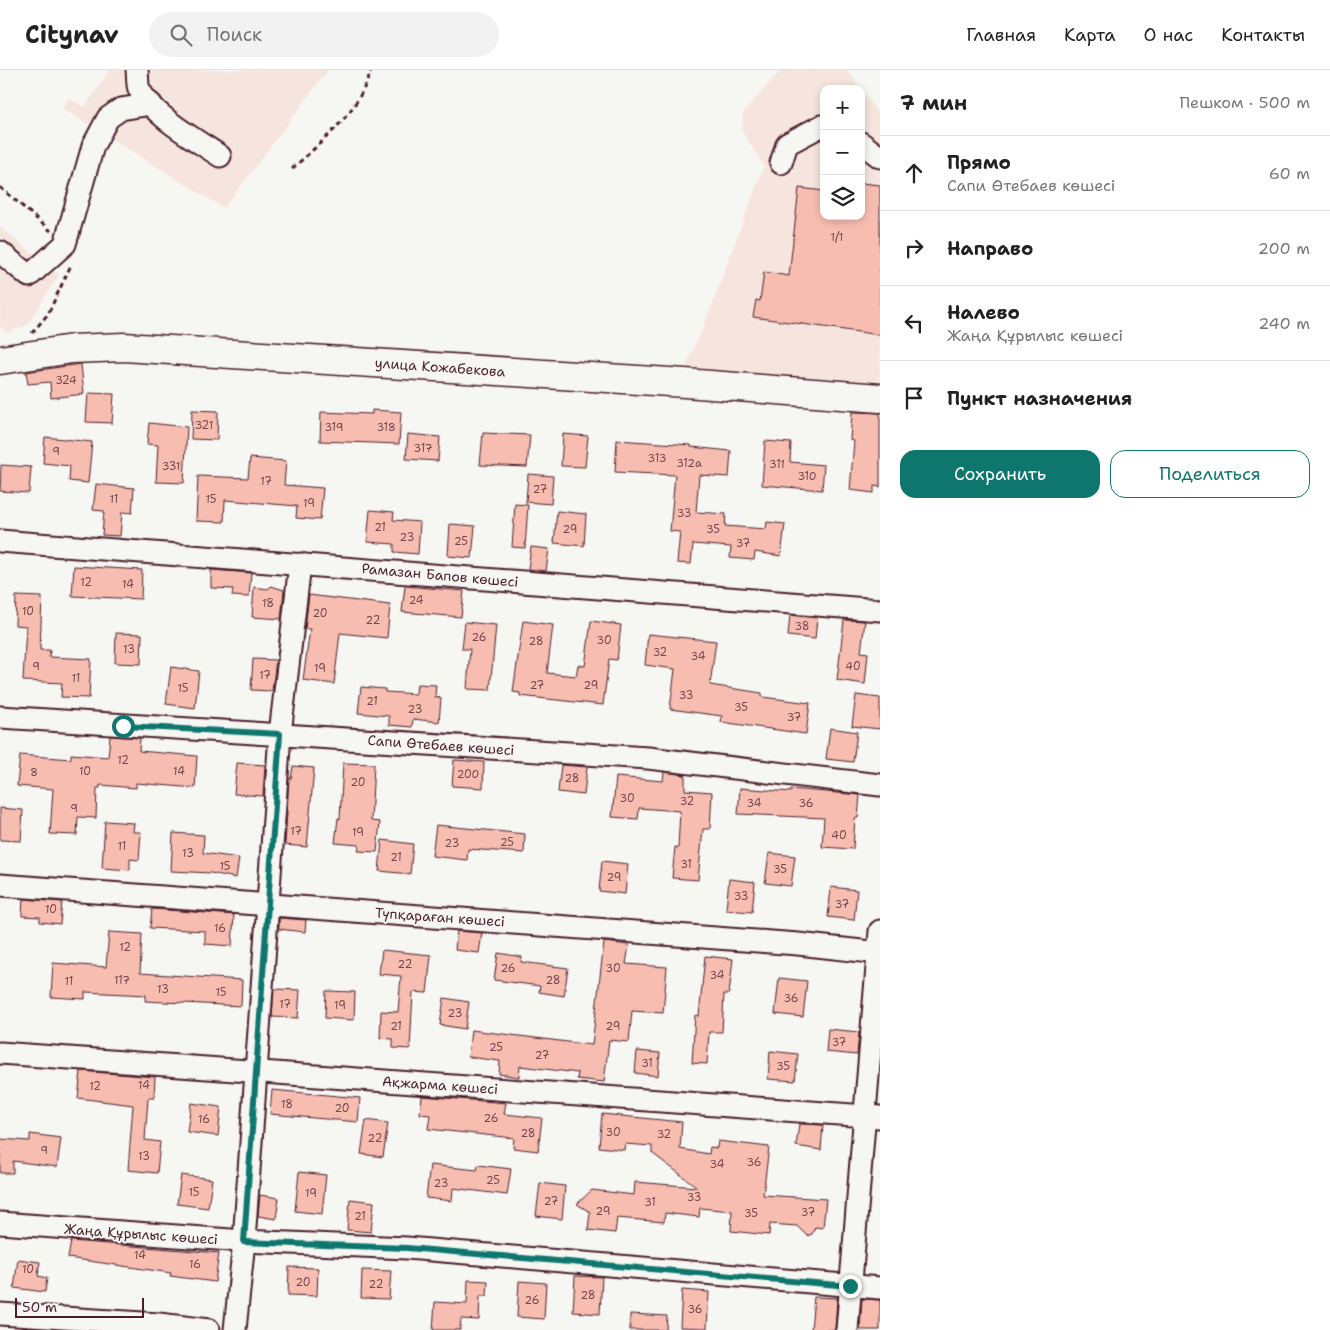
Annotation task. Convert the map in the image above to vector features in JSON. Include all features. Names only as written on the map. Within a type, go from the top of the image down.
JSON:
[{"type":"main road","name":"улица Кожабекова","points":[[0,360],[72,349],[124,347],[666,382],[880,398]]},
{"type":"street","points":[[137,70],[139,88],[150,104],[164,117],[220,156]]},
{"type":"street","points":[[0,252],[29,276],[66,244],[94,146],[108,118],[121,109],[150,104]]},
{"type":"street","points":[[781,163],[787,144],[820,127]]},
{"type":"street","points":[[865,146],[880,157]]},
{"type":"street","name":"Рамазан Бапов көшесі","points":[[0,541],[880,610]]},
{"type":"street","points":[[235,1330],[244,1242],[280,734],[300,564]]},
{"type":"street","name":"Сапи Өтебаев көшесі","points":[[0,717],[648,758],[880,785]]},
{"type":"street","name":"Түпқараған көшесі","points":[[0,885],[798,944],[878,953]]},
{"type":"street","points":[[847,1330],[850,1286],[872,1117],[880,931]]},
{"type":"street","name":"Ақжарма көшесі","points":[[0,1053],[872,1117]]},
{"type":"street","name":"Жаңа Құрылыс көшесі","points":[[0,1223],[244,1242],[407,1248],[880,1288]]},
{"type":"street","points":[[0,1314],[209,1330]]},
{"type":"path","points":[[292,170],[351,112],[364,90],[371,70]]},
{"type":"shaded area","points":[[110,70],[328,70],[224,208],[63,109],[68,98],[85,107]]},
{"type":"shaded area","points":[[781,70],[848,70],[858,85],[820,85],[820,220],[865,220],[865,94],[880,116],[880,385],[684,370],[705,323],[764,166],[742,131],[743,113]]},
{"type":"shaded area","points":[[0,227],[59,275],[27,325],[8,333],[0,327]]},
{"type":"building","points":[[865,183],[880,185],[880,335],[753,317],[756,300],[760,301],[764,272],[789,276],[799,188],[820,191],[820,220],[865,220]]},
{"type":"building","points":[[81,364],[84,394],[51,398],[50,382],[28,384],[26,372]]},
{"type":"building","points":[[88,393],[114,394],[112,423],[86,422]]},
{"type":"building","points":[[192,410],[218,411],[217,440],[191,439]]},
{"type":"building","points":[[372,410],[401,412],[399,444],[320,441],[321,412],[372,414]]},
{"type":"building","points":[[852,412],[880,413],[880,487],[874,486],[874,493],[850,490],[854,441],[850,440]]},
{"type":"building","points":[[149,423],[187,427],[184,483],[156,482],[158,445],[147,444]]},
{"type":"building","points":[[483,433],[530,435],[527,467],[480,465]]},
{"type":"building","points":[[408,434],[440,437],[438,461],[406,459]]},
{"type":"building","points":[[563,434],[588,436],[585,467],[561,466]]},
{"type":"building","points":[[45,437],[92,442],[88,483],[69,481],[70,466],[43,463]]},
{"type":"building","points":[[617,440],[691,445],[691,447],[731,451],[729,477],[699,475],[696,512],[726,514],[725,526],[766,529],[767,522],[785,524],[781,556],[755,552],[754,560],[730,558],[731,547],[693,544],[691,564],[677,563],[680,532],[670,531],[675,475],[615,472]]},
{"type":"building","points":[[765,441],[791,443],[790,462],[824,465],[822,490],[762,485]]},
{"type":"building","points":[[250,458],[286,461],[284,485],[323,488],[320,520],[296,518],[297,506],[225,500],[224,522],[196,521],[198,476],[248,478]]},
{"type":"building","points":[[1,465],[31,467],[29,493],[0,491]]},
{"type":"building","points":[[528,474],[553,476],[551,504],[526,502]]},
{"type":"building","points":[[96,484],[134,488],[132,513],[122,512],[120,536],[102,535],[104,511],[93,510]]},
{"type":"building","points":[[515,504],[528,505],[525,548],[512,547]]},
{"type":"building","points":[[370,510],[394,512],[393,520],[420,522],[418,554],[394,552],[394,544],[367,542]]},
{"type":"building","points":[[557,511],[586,514],[584,546],[554,543]]},
{"type":"building","points":[[450,524],[475,526],[472,558],[448,556]]},
{"type":"building","points":[[531,547],[549,549],[546,571],[528,569]]},
{"type":"building","points":[[74,566],[142,570],[141,599],[72,596]]},
{"type":"building","points":[[211,570],[251,573],[249,597],[232,596],[233,589],[211,588]]},
{"type":"building","points":[[271,586],[284,590],[281,619],[252,617],[254,587],[268,589]]},
{"type":"building","points":[[405,586],[464,591],[461,617],[402,612]]},
{"type":"building","points":[[309,595],[390,605],[387,638],[340,633],[334,684],[303,680],[310,629],[305,629]]},
{"type":"building","points":[[16,596],[42,597],[40,650],[50,650],[49,657],[91,659],[89,698],[61,697],[62,683],[23,681],[26,626],[15,625]]},
{"type":"building","points":[[790,615],[817,618],[815,639],[788,636]]},
{"type":"building","points":[[844,620],[865,621],[861,652],[868,653],[865,684],[837,680]]},
{"type":"building","points":[[523,621],[553,625],[547,673],[576,676],[578,665],[585,666],[591,621],[621,625],[617,660],[609,659],[603,705],[520,696],[520,693],[513,692]]},
{"type":"building","points":[[465,622],[496,625],[490,690],[467,689],[470,649],[462,649]]},
{"type":"building","points":[[116,633],[142,634],[141,664],[115,663]]},
{"type":"building","points":[[648,634],[716,641],[710,685],[762,693],[762,697],[810,703],[806,734],[721,722],[722,716],[670,709],[675,669],[645,665]]},
{"type":"building","points":[[253,659],[276,660],[272,691],[251,690]]},
{"type":"building","points":[[171,667],[199,671],[195,708],[166,704]]},
{"type":"building","points":[[417,684],[436,685],[435,697],[441,698],[439,722],[413,719],[412,727],[389,725],[389,716],[358,713],[361,687],[385,689],[385,692],[416,694]]},
{"type":"building","points":[[856,695],[880,698],[880,729],[852,726]]},
{"type":"building","points":[[830,728],[857,732],[853,762],[826,759]]},
{"type":"building","points":[[110,736],[140,738],[139,751],[197,756],[195,788],[136,783],[136,788],[100,785],[100,788],[97,788],[96,818],[78,817],[77,835],[50,834],[53,789],[17,786],[20,755],[71,759],[71,754],[108,757]]},
{"type":"building","points":[[454,760],[484,762],[483,788],[452,786]]},
{"type":"building","points":[[237,763],[265,765],[263,796],[234,794]]},
{"type":"building","points":[[343,763],[374,764],[371,821],[380,822],[377,852],[358,851],[359,845],[335,843],[338,818],[340,819]]},
{"type":"building","points":[[561,765],[587,767],[584,795],[558,792]]},
{"type":"building","points":[[293,766],[314,768],[307,847],[285,845],[289,778],[291,779]]},
{"type":"building","points":[[664,772],[685,775],[685,790],[712,792],[710,829],[703,829],[698,880],[672,878],[675,847],[678,848],[680,811],[639,808],[638,819],[612,817],[616,777],[663,781]]},
{"type":"building","points":[[740,788],[791,792],[791,789],[860,795],[858,818],[855,818],[853,849],[822,847],[824,818],[738,814]]},
{"type":"building","points":[[0,808],[23,810],[21,841],[0,840]]},
{"type":"building","points":[[105,821],[134,823],[133,832],[141,832],[139,860],[130,859],[130,870],[102,868]]},
{"type":"building","points":[[436,825],[525,834],[524,853],[468,849],[467,860],[432,856]]},
{"type":"building","points":[[173,833],[204,835],[203,853],[239,858],[236,878],[211,873],[171,871]]},
{"type":"building","points":[[382,840],[413,844],[410,874],[379,871]]},
{"type":"building","points":[[769,853],[795,856],[791,886],[765,883]]},
{"type":"building","points":[[602,861],[628,864],[625,894],[599,891]]},
{"type":"building","points":[[729,879],[755,882],[752,912],[726,910]]},
{"type":"building","points":[[831,887],[857,890],[854,920],[828,917]]},
{"type":"building","points":[[23,899],[62,902],[60,924],[40,922],[40,917],[22,916]]},
{"type":"building","points":[[152,909],[234,915],[232,946],[205,944],[205,931],[150,928]]},
{"type":"building","points":[[279,918],[306,920],[305,932],[279,929]]},
{"type":"building","points":[[457,931],[482,933],[479,953],[455,950]]},
{"type":"building","points":[[109,932],[142,934],[140,973],[242,980],[241,1006],[145,1001],[146,995],[85,992],[85,999],[51,997],[53,963],[106,967]]},
{"type":"building","points":[[604,942],[629,945],[626,964],[667,967],[663,1013],[632,1011],[629,1042],[609,1040],[604,1082],[577,1079],[578,1073],[520,1066],[519,1077],[499,1074],[500,1061],[468,1057],[471,1030],[592,1045]]},
{"type":"building","points":[[382,950],[431,955],[427,993],[413,992],[410,1049],[393,1048],[393,1039],[380,1038],[381,1011],[398,1012],[401,976],[379,974]]},
{"type":"building","points":[[498,953],[522,957],[521,962],[568,968],[564,996],[539,992],[540,986],[494,980]]},
{"type":"building","points":[[705,956],[733,959],[729,994],[724,994],[722,1032],[709,1032],[707,1064],[692,1063],[695,1015],[699,1016]]},
{"type":"building","points":[[779,978],[807,981],[803,1017],[775,1014]]},
{"type":"building","points":[[274,989],[300,990],[298,1018],[272,1017]]},
{"type":"building","points":[[326,991],[355,992],[354,1020],[325,1018]]},
{"type":"building","points":[[444,998],[469,1002],[465,1029],[440,1025]]},
{"type":"building","points":[[828,1029],[859,1032],[857,1055],[826,1052]]},
{"type":"building","points":[[637,1051],[660,1053],[658,1076],[635,1073]]},
{"type":"building","points":[[770,1051],[798,1054],[795,1081],[768,1079]]},
{"type":"building","points":[[81,1071],[155,1077],[154,1098],[148,1098],[145,1140],[160,1142],[157,1173],[128,1170],[133,1105],[78,1098]]},
{"type":"building","points":[[272,1090],[360,1098],[358,1122],[270,1114]]},
{"type":"building","points":[[422,1096],[506,1103],[504,1114],[542,1118],[538,1151],[513,1148],[514,1138],[428,1129],[430,1115],[420,1114]]},
{"type":"building","points":[[191,1103],[221,1107],[218,1136],[187,1132]]},
{"type":"building","points":[[602,1114],[682,1122],[680,1149],[709,1154],[710,1147],[717,1148],[718,1141],[769,1147],[763,1195],[826,1199],[823,1228],[815,1227],[812,1234],[807,1236],[797,1226],[770,1224],[769,1235],[731,1231],[732,1211],[700,1208],[699,1217],[665,1213],[664,1222],[617,1218],[615,1233],[588,1230],[590,1212],[577,1204],[592,1190],[634,1195],[635,1182],[697,1187],[652,1153],[652,1146],[625,1144],[624,1150],[599,1147]]},
{"type":"building","points":[[366,1120],[388,1123],[383,1157],[361,1154]]},
{"type":"building","points":[[799,1124],[823,1125],[821,1150],[796,1146]]},
{"type":"building","points":[[30,1134],[61,1138],[57,1167],[13,1161],[13,1173],[0,1173],[0,1139],[30,1141]]},
{"type":"building","points":[[430,1165],[477,1170],[478,1165],[511,1169],[507,1195],[453,1188],[452,1201],[426,1198]]},
{"type":"building","points":[[299,1172],[326,1175],[322,1214],[295,1211]]},
{"type":"building","points":[[181,1175],[212,1179],[208,1208],[177,1204]]},
{"type":"building","points":[[540,1183],[565,1186],[562,1219],[536,1216]]},
{"type":"building","points":[[260,1195],[279,1198],[276,1219],[258,1216]]},
{"type":"building","points":[[350,1199],[374,1202],[371,1232],[347,1230]]},
{"type":"building","points":[[71,1241],[219,1253],[215,1282],[170,1276],[171,1273],[68,1258]]},
{"type":"building","points":[[18,1259],[40,1262],[38,1276],[47,1278],[45,1292],[14,1288]]},
{"type":"building","points":[[289,1267],[318,1268],[317,1296],[288,1295]]},
{"type":"building","points":[[362,1270],[391,1271],[389,1299],[361,1298]]},
{"type":"building","points":[[575,1276],[602,1277],[600,1314],[573,1312]]},
{"type":"building","points":[[468,1280],[488,1281],[487,1296],[480,1296],[479,1320],[461,1319],[460,1330],[433,1330],[435,1302],[467,1304]]},
{"type":"building","points":[[519,1281],[546,1283],[544,1319],[517,1317]]},
{"type":"building","points":[[682,1290],[709,1292],[707,1328],[680,1327]]},
{"type":"building","points":[[814,1297],[837,1298],[835,1330],[811,1330]]},
{"type":"building","points":[[862,1299],[880,1300],[880,1330],[860,1330]]},
{"type":"building","points":[[630,1314],[667,1316],[666,1330],[630,1330]]},
{"type":"route","points":[[123,726],[280,734],[244,1242],[407,1248],[850,1286]]}]
